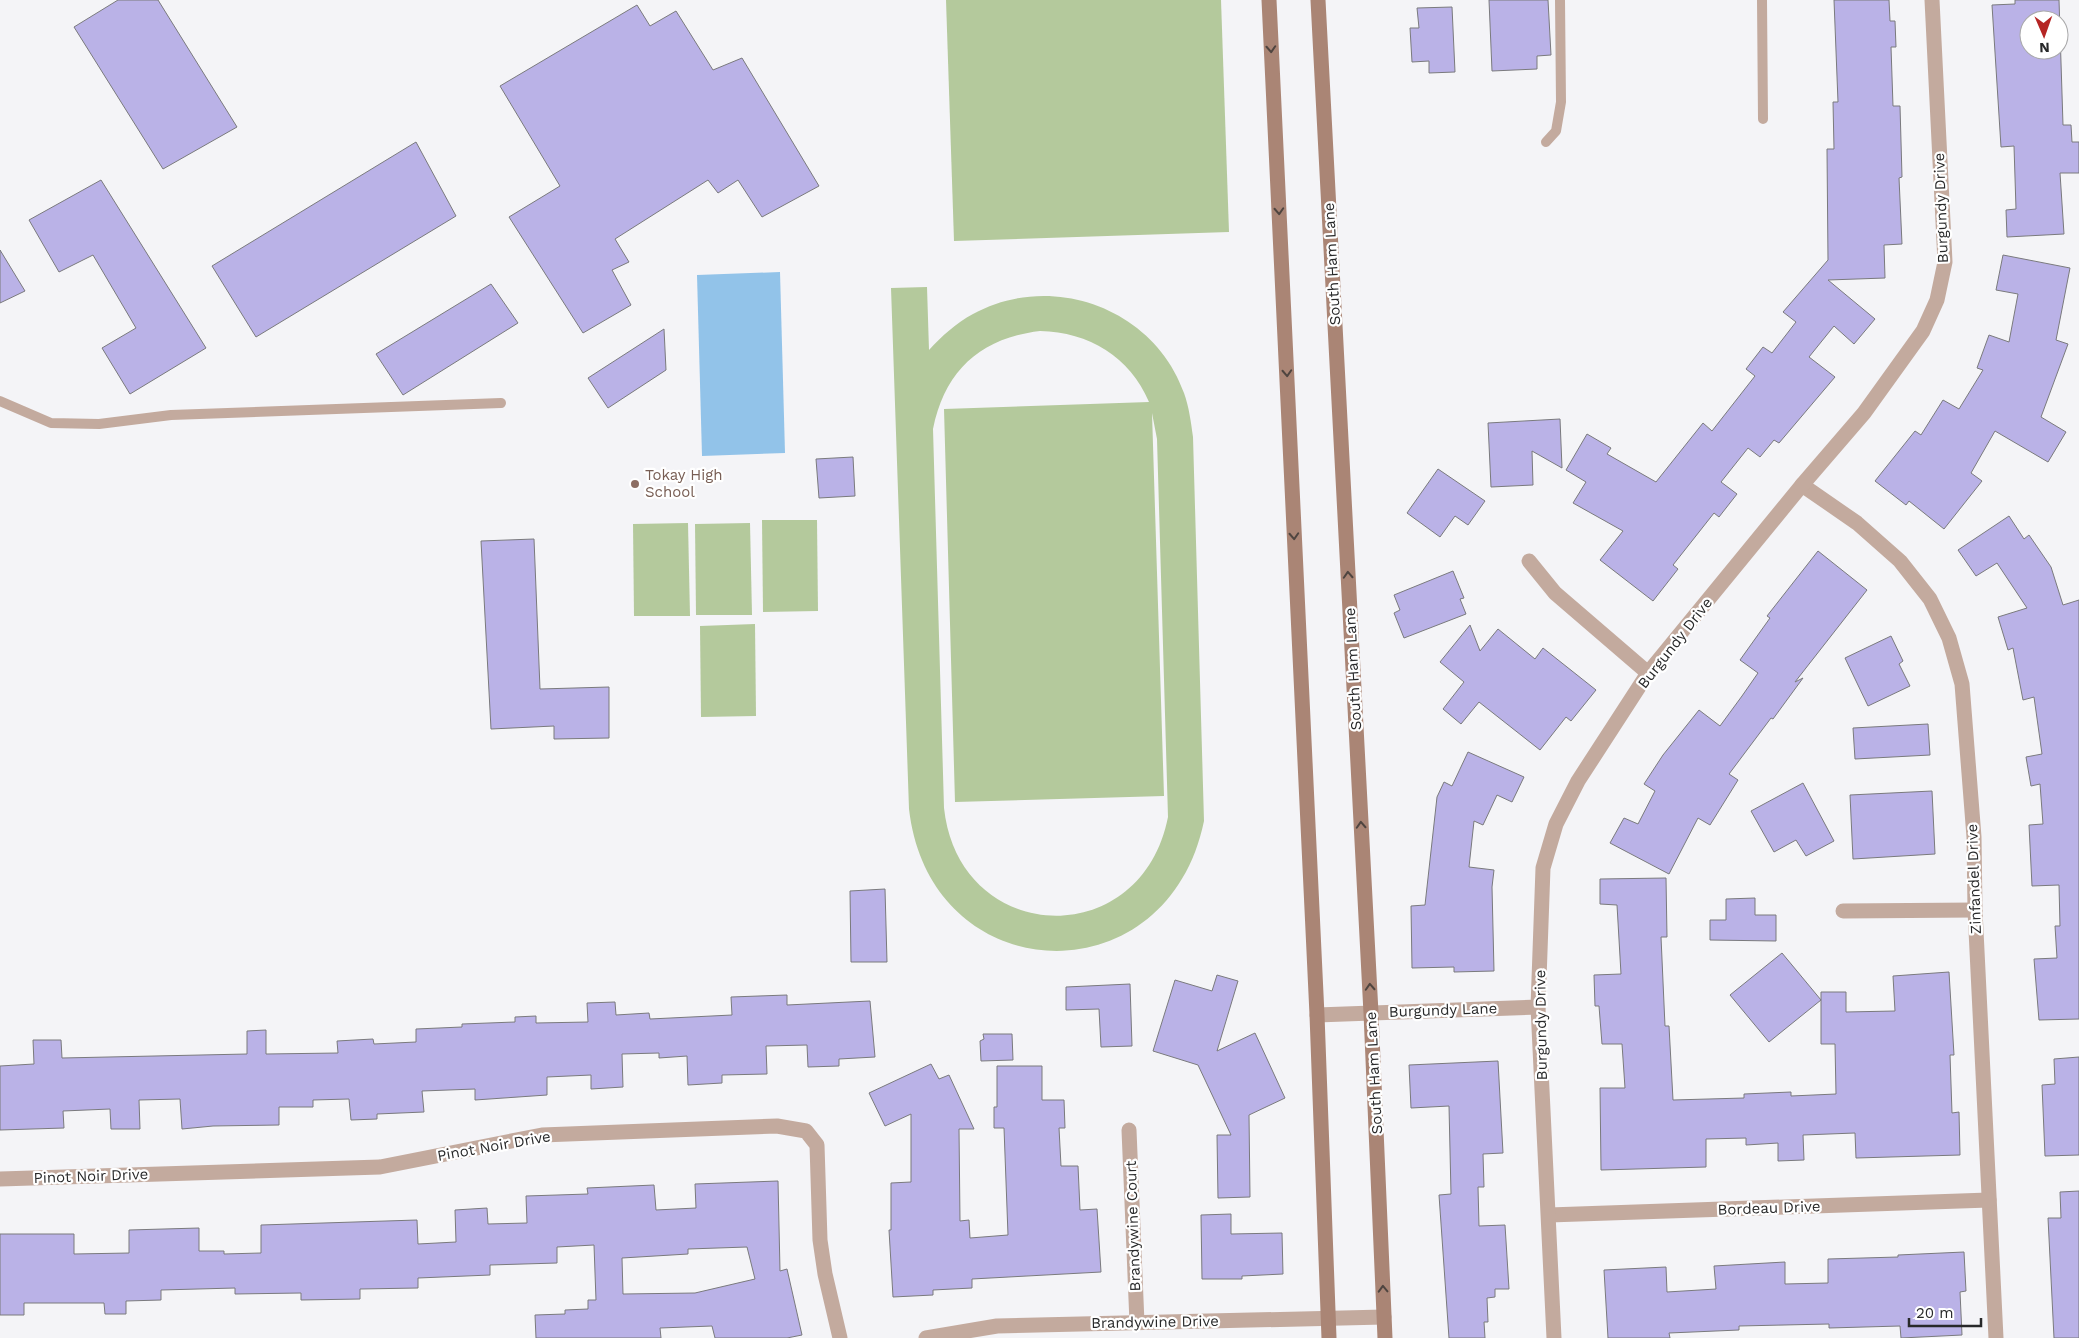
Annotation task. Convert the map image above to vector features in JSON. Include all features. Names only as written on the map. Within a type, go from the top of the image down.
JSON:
[{"type":"main road","points":[[1269,0],[1317,1015],[1329,1338]]},
{"type":"main road","name":"South Ham Lane","points":[[1318,0],[1371,1013],[1385,1338]]},
{"type":"street","name":"Burgundy Drive","points":[[1554,1338],[1538,1007],[1544,868],[1556,824],[1578,780],[1648,673],[1802,485],[1864,413],[1922,330],[1937,300],[1945,262],[1932,0]]},
{"type":"street","name":"Zinfandel Drive","points":[[1802,485],[1857,523],[1900,561],[1930,599],[1949,638],[1962,684],[1974,837],[1975,910],[1996,1338]]},
{"type":"street","points":[[1529,561],[1555,593],[1648,673]]},
{"type":"street","points":[[1843,912],[1975,910]]},
{"type":"street","name":"Burgundy Lane","points":[[1317,1015],[1538,1007]]},
{"type":"street","name":"Pinot Noir Drive","points":[[0,1179],[380,1167],[542,1135],[777,1126],[806,1131],[817,1145],[820,1240],[825,1274],[840,1338]]},
{"type":"street","name":"Brandywine Court","points":[[1129,1130],[1137,1323]]},
{"type":"street","name":"Bordeau Drive","points":[[1549,1215],[1989,1200]]},
{"type":"street","name":"Brandywine Drive","points":[[926,1338],[997,1326],[1384,1317]]},
{"type":"lane","points":[[1546,142],[1556,131],[1561,102],[1560,0]]},
{"type":"lane","points":[[1762,0],[1763,119]]},
{"type":"lane","points":[[0,401],[51,423],[99,424],[171,415],[501,403]]},
{"type":"green space","points":[[946,0],[1221,0],[1229,232],[954,241]]},
{"type":"green space","points":[[927,287],[929,350],[961,321],[1003,302],[1035,296],[1066,298],[1096,306],[1125,319],[1149,339],[1170,363],[1186,398],[1193,437],[1204,821],[1182,880],[1145,921],[1100,944],[1050,951],[1002,940],[959,913],[926,869],[909,809],[891,288]],"holes":[[[1040,331],[1058,332],[1075,336],[1106,350],[1131,372],[1149,402],[944,409],[955,802],[1164,796],[1152,413],[1157,439],[1168,817],[1151,862],[1124,893],[1089,911],[1052,916],[1014,908],[982,887],[957,854],[944,808],[933,429],[946,390],[969,361],[983,350],[1000,341],[1019,335]]]},
{"type":"green space","points":[[762,520],[817,520],[818,611],[763,612]]},
{"type":"green space","points":[[688,523],[690,616],[634,616],[633,524]]},
{"type":"green space","points":[[750,523],[752,615],[696,615],[695,524]]},
{"type":"green space","points":[[755,624],[756,716],[701,717],[700,626]]},
{"type":"water","points":[[780,272],[785,453],[702,456],[697,275]]},
{"type":"building","points":[[118,0],[158,0],[237,127],[163,169],[74,27]]},
{"type":"building","points":[[1489,0],[1548,0],[1551,55],[1537,56],[1537,69],[1492,71]]},
{"type":"building","points":[[1834,0],[1889,0],[1890,21],[1895,21],[1896,47],[1891,47],[1893,106],[1900,106],[1902,177],[1899,178],[1902,244],[1884,245],[1885,278],[1828,280],[1875,319],[1854,344],[1834,326],[1809,357],[1835,377],[1779,443],[1774,440],[1760,457],[1748,448],[1721,482],[1737,494],[1719,517],[1714,513],[1673,565],[1678,569],[1653,601],[1600,560],[1623,531],[1573,503],[1586,482],[1566,470],[1587,434],[1611,448],[1607,454],[1656,482],[1703,423],[1712,431],[1755,376],[1746,369],[1763,347],[1772,353],[1796,322],[1783,312],[1828,260],[1827,149],[1834,149],[1833,102],[1838,102]]},
{"type":"building","points":[[2015,0],[2059,0],[2059,10],[2019,10],[2019,60],[2061,60],[2063,125],[2071,125],[2072,142],[2079,142],[2079,173],[2060,173],[2064,234],[2007,237],[2006,210],[2016,209],[2014,146],[2001,147],[1992,5],[2015,4]]},
{"type":"building","points":[[637,5],[650,26],[676,11],[713,70],[742,58],[819,186],[762,217],[738,180],[718,193],[708,180],[615,239],[629,262],[612,270],[631,305],[583,333],[509,217],[560,186],[500,86]]},
{"type":"building","points":[[1452,7],[1455,72],[1429,73],[1429,61],[1412,62],[1410,28],[1419,28],[1417,8]]},
{"type":"building","points":[[416,142],[456,216],[256,337],[212,266]]},
{"type":"building","points":[[101,180],[206,348],[130,394],[102,348],[136,328],[93,255],[59,272],[29,220]]},
{"type":"building","points":[[0,250],[25,291],[0,303]]},
{"type":"building","points":[[2003,255],[2070,268],[2056,340],[2068,344],[2041,417],[2066,432],[2048,462],[1995,431],[1971,473],[1982,481],[1944,529],[1909,501],[1906,505],[1875,481],[1915,431],[1921,435],[1943,400],[1959,409],[1983,370],[1977,368],[1989,335],[2009,342],[2018,294],[1996,290]]},
{"type":"building","points":[[491,284],[518,323],[403,395],[376,354]]},
{"type":"building","points":[[664,329],[666,370],[608,408],[588,378]]},
{"type":"building","points":[[1560,419],[1562,468],[1532,451],[1533,485],[1491,487],[1488,423]]},
{"type":"building","points":[[853,457],[855,496],[819,498],[816,459]]},
{"type":"building","points":[[1438,469],[1485,501],[1468,525],[1455,516],[1440,537],[1407,513]]},
{"type":"building","points":[[2009,516],[2024,539],[2029,535],[2051,567],[2063,605],[2079,600],[2079,1019],[2039,1020],[2034,959],[2057,958],[2055,926],[2060,926],[2059,885],[2032,886],[2029,825],[2043,824],[2040,784],[2031,786],[2026,757],[2042,754],[2034,697],[2023,700],[2013,648],[2008,650],[1998,617],[2027,608],[1997,563],[1976,576],[1958,550]]},
{"type":"building","points":[[534,539],[540,689],[609,687],[609,738],[554,739],[554,726],[491,729],[481,541]]},
{"type":"building","points":[[1818,551],[1867,590],[1795,682],[1803,678],[1729,774],[1738,780],[1710,825],[1698,818],[1669,874],[1610,843],[1624,818],[1638,824],[1655,791],[1644,784],[1663,755],[1699,710],[1720,726],[1742,696],[1758,673],[1740,660],[1770,618],[1767,616]]},
{"type":"building","points":[[1453,571],[1464,598],[1460,599],[1466,614],[1404,638],[1394,613],[1400,610],[1394,595]]},
{"type":"building","points":[[1470,625],[1480,651],[1498,629],[1535,659],[1543,648],[1596,690],[1571,721],[1566,717],[1540,750],[1479,702],[1461,724],[1443,709],[1464,682],[1440,662]]},
{"type":"building","points":[[1891,636],[1903,661],[1899,664],[1910,686],[1868,706],[1845,658]]},
{"type":"building","points":[[1928,724],[1930,755],[1855,759],[1853,728]]},
{"type":"building","points":[[1468,752],[1524,777],[1512,802],[1497,795],[1483,825],[1474,821],[1469,867],[1494,870],[1492,887],[1494,971],[1454,972],[1454,967],[1412,968],[1411,906],[1425,905],[1437,797],[1444,782],[1452,786]]},
{"type":"building","points":[[1803,783],[1834,841],[1806,856],[1796,840],[1774,852],[1751,811]]},
{"type":"building","points":[[1932,791],[1935,854],[1853,859],[1850,795]]},
{"type":"building","points":[[1666,878],[1667,937],[1661,937],[1665,1026],[1669,1026],[1673,1100],[1744,1098],[1744,1094],[1791,1092],[1791,1096],[1836,1094],[1835,1044],[1821,1044],[1821,992],[1846,992],[1846,1012],[1895,1011],[1893,976],[1949,972],[1954,1055],[1950,1055],[1952,1113],[1959,1112],[1960,1155],[1856,1158],[1855,1133],[1803,1135],[1804,1160],[1778,1161],[1778,1143],[1746,1145],[1746,1138],[1706,1139],[1706,1167],[1601,1170],[1600,1088],[1625,1088],[1622,1044],[1602,1044],[1599,1006],[1595,1006],[1594,975],[1621,974],[1617,905],[1600,904],[1600,879]]},
{"type":"building","points":[[885,889],[887,962],[851,962],[850,891]]},
{"type":"building","points":[[1755,898],[1755,915],[1776,915],[1776,941],[1710,940],[1710,920],[1726,920],[1726,899]]},
{"type":"building","points":[[1782,953],[1821,1000],[1769,1042],[1730,995]]},
{"type":"building","points":[[1217,975],[1238,981],[1217,1051],[1255,1033],[1285,1098],[1249,1115],[1250,1197],[1218,1198],[1217,1135],[1231,1135],[1198,1065],[1153,1051],[1175,980],[1212,991]]},
{"type":"building","points":[[1130,984],[1132,1046],[1101,1047],[1099,1009],[1066,1010],[1066,987]]},
{"type":"building","points":[[787,995],[787,1005],[870,1001],[875,1057],[839,1059],[839,1066],[808,1067],[807,1045],[766,1046],[767,1074],[722,1075],[722,1083],[688,1085],[687,1056],[659,1058],[659,1053],[622,1054],[623,1087],[591,1089],[591,1075],[547,1077],[547,1095],[475,1100],[475,1089],[422,1091],[424,1112],[377,1114],[377,1119],[351,1120],[349,1099],[313,1100],[313,1107],[279,1107],[279,1125],[213,1126],[182,1129],[180,1099],[139,1100],[140,1129],[111,1129],[110,1109],[63,1111],[64,1128],[0,1130],[0,1066],[34,1064],[33,1040],[61,1040],[62,1058],[247,1054],[247,1031],[266,1030],[266,1054],[338,1053],[337,1041],[373,1039],[374,1044],[416,1042],[416,1029],[462,1027],[462,1024],[515,1022],[515,1017],[536,1016],[536,1023],[588,1022],[587,1003],[615,1002],[616,1015],[649,1013],[650,1019],[732,1015],[731,997]]},
{"type":"building","points":[[983,1034],[1012,1034],[1013,1060],[981,1061],[980,1041],[984,1039]]},
{"type":"building","points":[[2079,1057],[2079,1155],[2045,1156],[2042,1085],[2055,1084],[2054,1059]]},
{"type":"building","points":[[1498,1061],[1503,1153],[1483,1154],[1484,1187],[1478,1187],[1479,1226],[1505,1225],[1509,1289],[1495,1289],[1495,1297],[1487,1298],[1488,1322],[1484,1322],[1485,1338],[1449,1338],[1439,1195],[1451,1194],[1449,1106],[1411,1108],[1409,1065]]},
{"type":"building","points":[[931,1064],[939,1079],[949,1075],[974,1129],[959,1129],[960,1221],[969,1220],[970,1238],[1008,1235],[1004,1128],[994,1128],[994,1107],[997,1107],[997,1066],[1042,1066],[1042,1100],[1064,1100],[1065,1128],[1059,1128],[1061,1166],[1078,1166],[1080,1210],[1097,1209],[1101,1272],[972,1279],[972,1288],[933,1290],[933,1295],[893,1297],[889,1230],[891,1230],[891,1183],[911,1182],[911,1114],[885,1126],[869,1093]]},
{"type":"building","points":[[778,1181],[780,1271],[787,1269],[802,1335],[787,1338],[715,1338],[712,1326],[660,1328],[661,1338],[536,1338],[535,1315],[565,1314],[565,1310],[588,1309],[588,1300],[596,1300],[594,1245],[557,1247],[557,1263],[490,1265],[490,1275],[418,1278],[418,1288],[360,1289],[360,1299],[301,1300],[301,1293],[235,1294],[235,1288],[161,1290],[161,1300],[126,1301],[126,1314],[105,1314],[104,1303],[24,1303],[24,1315],[0,1315],[0,1234],[74,1234],[74,1254],[129,1253],[129,1230],[199,1228],[199,1251],[224,1251],[224,1254],[261,1253],[261,1225],[417,1220],[418,1244],[456,1242],[455,1210],[487,1208],[488,1224],[527,1223],[526,1196],[588,1194],[587,1188],[654,1185],[656,1210],[696,1208],[695,1184]],"holes":[[[747,1247],[755,1279],[695,1293],[623,1294],[622,1258],[688,1254],[688,1249]]]},
{"type":"building","points":[[2079,1191],[2079,1338],[2054,1338],[2048,1218],[2061,1218],[2060,1192]]},
{"type":"building","points":[[1231,1214],[1231,1234],[1282,1233],[1283,1274],[1242,1276],[1242,1279],[1202,1279],[1201,1215]]},
{"type":"building","points":[[1964,1252],[1966,1291],[1960,1292],[1962,1335],[1901,1338],[1900,1326],[1829,1328],[1829,1324],[1739,1326],[1739,1330],[1669,1333],[1670,1338],[1608,1338],[1604,1270],[1666,1267],[1667,1292],[1716,1289],[1714,1266],[1785,1262],[1785,1284],[1828,1283],[1828,1259],[1898,1257],[1898,1255]]},
{"type":"place","name":"Tokay High School","points":[[635,484]]}]
